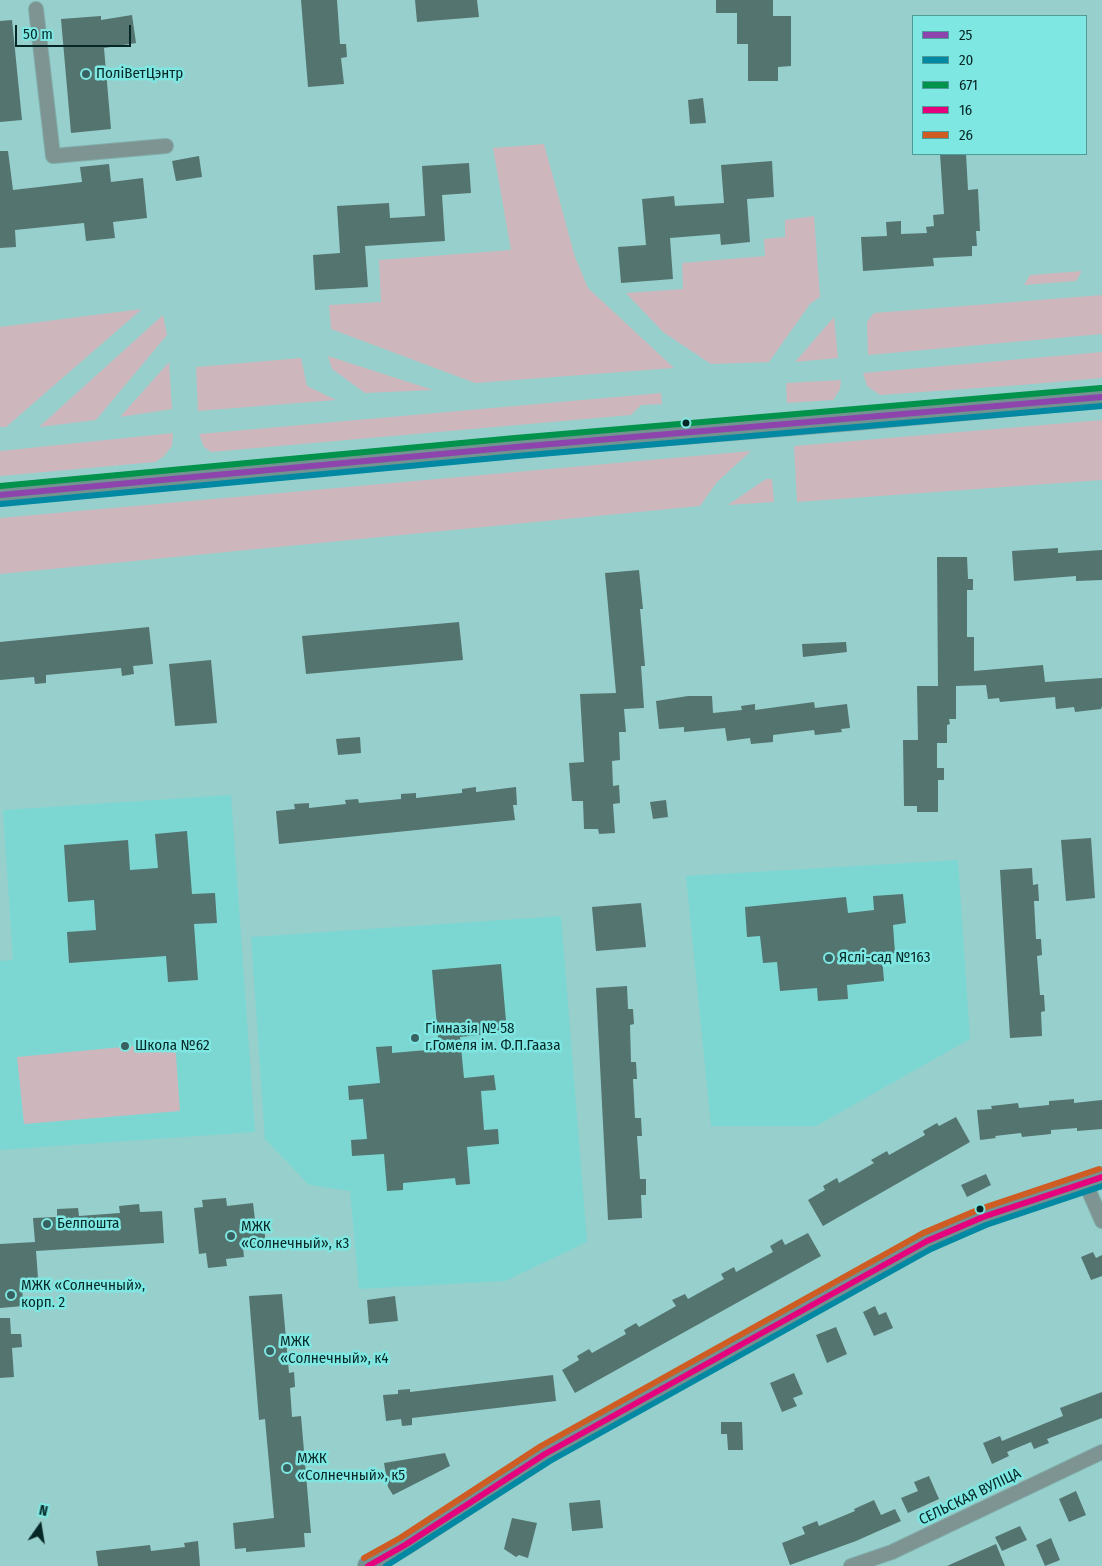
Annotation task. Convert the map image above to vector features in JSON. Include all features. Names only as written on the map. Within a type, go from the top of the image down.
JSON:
[{"type":"main road","points":[[0,495],[516,447],[852,420],[1102,397]]},
{"type":"street","points":[[36,9],[53,156],[166,146]]},
{"type":"street","points":[[368,1566],[405,1545],[545,1454],[927,1241],[983,1217],[1093,1180],[1102,1221]]},
{"type":"street","name":"СЕЛЬСКАЯ ВУЛІЦА","points":[[851,1566],[900,1548],[1102,1452]]},
{"type":"shaded area","points":[[544,144],[575,257],[588,288],[674,368],[475,383],[331,329],[329,305],[381,302],[379,260],[511,250],[493,148]]},
{"type":"shaded area","points":[[814,216],[820,297],[810,304],[769,362],[711,364],[663,332],[626,293],[683,289],[682,263],[765,256],[764,239],[785,237],[785,220]]},
{"type":"shaded area","points":[[1082,271],[1076,281],[1024,285],[1030,275]]},
{"type":"shaded area","points":[[1102,295],[1102,334],[868,355],[867,322],[874,313]]},
{"type":"shaded area","points":[[142,309],[6,427],[0,427],[0,327]]},
{"type":"shaded area","points":[[163,315],[167,335],[96,420],[39,427]]},
{"type":"shaded area","points":[[834,317],[838,358],[795,362]]},
{"type":"shaded area","points":[[1102,352],[1102,378],[880,395],[867,386],[863,373]]},
{"type":"shaded area","points":[[328,356],[433,390],[365,393],[332,369]]},
{"type":"shaded area","points":[[301,358],[307,386],[336,400],[198,411],[196,367]]},
{"type":"shaded area","points":[[169,362],[172,409],[120,417]]},
{"type":"shaded area","points":[[841,380],[840,389],[833,400],[787,403],[786,383]]},
{"type":"shaded area","points":[[661,393],[662,404],[641,405],[631,415],[211,452],[204,447],[199,434]]},
{"type":"shaded area","points":[[1102,420],[1102,480],[797,502],[794,446]]},
{"type":"shaded area","points":[[173,433],[172,446],[163,457],[155,462],[0,476],[0,451]]},
{"type":"shaded area","points":[[751,451],[717,482],[700,506],[0,574],[0,518]]},
{"type":"shaded area","points":[[766,479],[772,479],[774,502],[728,505]]},
{"type":"shaded area","name":"Школа №62","points":[[231,795],[255,1132],[0,1150],[0,961],[13,960],[3,810]]},
{"type":"shaded area","name":"Яслі-сад №163","points":[[958,860],[970,1039],[816,1126],[711,1126],[686,876]]},
{"type":"shaded area","name":"Гімназія № 58 г.Гомеля ім. Ф.П.Гааза","points":[[561,916],[587,1242],[505,1281],[359,1289],[350,1191],[309,1185],[265,1139],[251,937]]},
{"type":"shaded area","points":[[175,1042],[180,1111],[24,1124],[17,1057]]},
{"type":"building","points":[[301,0],[337,0],[340,44],[346,44],[347,57],[341,58],[344,84],[308,87]]},
{"type":"building","points":[[415,0],[477,0],[479,17],[417,22]]},
{"type":"building","points":[[716,0],[773,0],[773,16],[791,16],[791,66],[778,67],[778,81],[748,81],[748,44],[737,44],[737,13],[716,13]]},
{"type":"building","name":"ПоліВетЦэнтр","points":[[132,15],[136,43],[104,48],[111,129],[71,133],[61,19],[101,16],[101,20]]},
{"type":"building","points":[[12,20],[22,120],[0,122],[0,21]]},
{"type":"building","points":[[703,98],[706,123],[690,124],[688,100]]},
{"type":"building","points":[[0,151],[8,151],[13,190],[82,182],[80,167],[109,164],[111,182],[143,178],[147,218],[113,222],[115,238],[86,241],[84,223],[15,230],[16,247],[0,248]]},
{"type":"building","points":[[940,155],[966,155],[968,190],[978,189],[980,231],[976,231],[977,246],[972,246],[972,256],[933,258],[934,266],[863,271],[861,237],[887,236],[886,222],[901,221],[901,234],[927,233],[926,227],[934,226],[933,215],[944,214]]},
{"type":"building","points":[[199,156],[202,177],[176,181],[172,161]]},
{"type":"building","points":[[772,161],[774,197],[747,199],[750,242],[721,245],[720,234],[670,238],[673,279],[621,283],[618,247],[646,245],[642,199],[674,196],[675,206],[724,203],[721,165]]},
{"type":"building","points":[[469,163],[471,193],[442,195],[445,241],[365,246],[368,287],[315,290],[313,255],[340,253],[337,206],[389,203],[390,218],[425,216],[422,166]]},
{"type":"building","points":[[1058,548],[1058,553],[1102,550],[1102,580],[1076,581],[1076,576],[1014,581],[1012,551]]},
{"type":"building","points":[[937,557],[967,557],[968,579],[973,579],[973,590],[967,590],[967,637],[974,637],[974,671],[1043,665],[1045,682],[1102,678],[1102,706],[1101,709],[1075,712],[1074,707],[1056,709],[1055,697],[1000,702],[999,698],[988,699],[986,685],[956,686],[956,719],[949,719],[947,743],[937,743],[937,768],[944,768],[944,780],[938,780],[938,812],[917,812],[917,806],[904,806],[903,740],[918,740],[917,686],[938,686]]},
{"type":"building","points":[[639,570],[643,609],[640,609],[645,666],[641,666],[644,708],[624,709],[626,732],[619,732],[620,760],[612,761],[613,786],[619,785],[620,803],[613,804],[615,833],[599,834],[598,829],[584,829],[583,801],[572,801],[569,763],[584,762],[580,694],[616,693],[605,573]]},
{"type":"building","points":[[459,622],[463,660],[306,674],[302,636]]},
{"type":"building","points":[[149,627],[153,664],[133,666],[134,674],[122,676],[121,668],[46,675],[46,683],[35,684],[34,677],[0,680],[0,642]]},
{"type":"building","points":[[846,642],[847,652],[803,657],[802,644]]},
{"type":"building","points":[[211,660],[217,723],[175,726],[169,664]]},
{"type":"building","points":[[688,696],[712,696],[713,713],[742,710],[741,706],[755,704],[755,710],[814,702],[815,708],[847,704],[850,728],[841,729],[842,732],[815,735],[814,730],[773,735],[773,742],[751,744],[750,738],[727,741],[725,728],[684,732],[684,727],[659,729],[656,701]]},
{"type":"building","points":[[360,737],[361,753],[338,755],[336,739]]},
{"type":"building","points":[[476,787],[476,792],[516,787],[517,805],[513,805],[515,820],[279,844],[276,811],[295,809],[294,804],[309,803],[309,808],[346,804],[345,800],[358,799],[359,803],[401,799],[401,794],[416,793],[416,798],[462,793],[462,789]]},
{"type":"building","points":[[666,800],[668,817],[653,819],[650,802]]},
{"type":"building","points":[[187,831],[192,894],[215,893],[217,923],[194,924],[198,980],[168,982],[166,956],[69,963],[67,932],[96,930],[94,900],[68,902],[64,845],[128,840],[130,870],[158,868],[155,834]]},
{"type":"building","points":[[1091,838],[1095,898],[1066,901],[1061,840]]},
{"type":"building","points":[[1032,868],[1033,885],[1038,884],[1039,901],[1034,901],[1036,939],[1041,939],[1042,955],[1037,956],[1040,995],[1044,995],[1045,1011],[1041,1012],[1042,1036],[1010,1038],[1000,870]]},
{"type":"building","points":[[903,894],[906,923],[893,925],[895,953],[882,955],[884,981],[847,985],[848,999],[818,1001],[817,988],[780,991],[777,962],[763,963],[760,936],[747,937],[745,907],[846,897],[848,913],[874,910],[873,896]]},
{"type":"building","points":[[641,903],[646,947],[596,951],[592,907]]},
{"type":"building","points":[[501,964],[507,1032],[460,1037],[464,1078],[494,1075],[496,1090],[481,1091],[484,1130],[498,1129],[499,1144],[467,1147],[470,1184],[456,1185],[455,1178],[403,1183],[403,1190],[387,1191],[384,1154],[352,1156],[351,1140],[367,1139],[363,1099],[349,1100],[348,1086],[380,1083],[376,1047],[392,1046],[392,1053],[439,1049],[432,970]]},
{"type":"building","points":[[627,986],[628,1009],[633,1009],[634,1024],[630,1025],[631,1062],[636,1062],[637,1079],[633,1079],[635,1118],[641,1118],[642,1136],[637,1136],[640,1179],[646,1179],[646,1195],[641,1195],[642,1218],[608,1220],[596,988]]},
{"type":"building","points":[[1074,1099],[1074,1103],[1102,1100],[1102,1129],[1077,1131],[1077,1128],[1051,1130],[1051,1134],[1022,1137],[1021,1133],[980,1140],[977,1110],[992,1109],[991,1106],[1018,1103],[1019,1108],[1049,1105],[1049,1101]]},
{"type":"building","points":[[956,1117],[970,1142],[823,1226],[808,1200],[825,1190],[823,1186],[837,1178],[839,1183],[874,1163],[871,1160],[887,1151],[889,1155],[925,1135],[923,1131],[937,1123],[939,1126]]},
{"type":"building","points":[[986,1174],[991,1185],[967,1197],[961,1185]]},
{"type":"building","name":"МЖК «Солнечный», к3","points":[[226,1198],[227,1206],[253,1203],[256,1228],[264,1227],[266,1245],[243,1247],[244,1257],[226,1259],[227,1266],[208,1268],[206,1253],[199,1254],[194,1208],[203,1207],[202,1200]]},
{"type":"building","name":"МЖК «Солнечный», корп. 2","points":[[139,1204],[140,1212],[162,1211],[164,1243],[36,1251],[38,1278],[24,1279],[25,1284],[22,1284],[23,1306],[0,1308],[0,1244],[35,1242],[33,1218],[57,1217],[57,1209],[78,1208],[79,1216],[120,1213],[119,1206]]},
{"type":"building","points":[[808,1233],[821,1256],[575,1393],[562,1370],[579,1360],[577,1356],[589,1349],[592,1353],[626,1334],[624,1330],[636,1323],[639,1327],[676,1306],[672,1300],[685,1294],[688,1299],[724,1279],[721,1274],[734,1267],[736,1272],[773,1252],[770,1246],[782,1239],[785,1245]]},
{"type":"building","points":[[1093,1252],[1096,1258],[1102,1255],[1102,1276],[1091,1280],[1081,1257]]},
{"type":"building","points":[[282,1294],[289,1373],[294,1372],[295,1387],[290,1388],[292,1417],[301,1416],[311,1533],[304,1533],[305,1547],[246,1552],[246,1548],[235,1549],[233,1523],[274,1518],[265,1419],[259,1420],[249,1296]]},
{"type":"building","points":[[395,1296],[398,1321],[369,1324],[367,1300]]},
{"type":"building","points":[[875,1306],[879,1315],[886,1312],[893,1328],[874,1336],[863,1312]]},
{"type":"building","points":[[0,1318],[10,1318],[11,1334],[21,1334],[22,1347],[12,1348],[14,1377],[0,1378]]},
{"type":"building","points":[[836,1327],[847,1354],[827,1363],[816,1335]]},
{"type":"building","points":[[794,1373],[803,1394],[793,1398],[797,1406],[782,1412],[770,1383]]},
{"type":"building","points":[[553,1375],[556,1401],[412,1418],[412,1425],[402,1426],[401,1419],[386,1421],[383,1395],[398,1394],[398,1390],[410,1389],[410,1392]]},
{"type":"building","points":[[1102,1392],[1102,1418],[1047,1439],[1049,1443],[1034,1449],[1031,1442],[1007,1452],[1009,1456],[992,1464],[983,1443],[1000,1436],[1002,1441],[1063,1416],[1060,1408]]},
{"type":"building","points":[[721,1422],[742,1422],[743,1450],[728,1450],[727,1434],[721,1434]]},
{"type":"building","points":[[445,1453],[450,1466],[393,1495],[388,1487],[384,1463]]},
{"type":"building","points":[[929,1476],[939,1499],[908,1513],[901,1498],[918,1491],[914,1482]]},
{"type":"building","points":[[1076,1491],[1086,1515],[1069,1522],[1059,1499]]},
{"type":"building","points":[[600,1500],[603,1528],[572,1531],[569,1503]]},
{"type":"building","points":[[874,1500],[881,1515],[895,1509],[901,1521],[856,1541],[790,1565],[782,1543],[805,1534],[802,1527],[817,1521],[819,1526],[855,1511],[854,1509]]},
{"type":"building","points":[[512,1518],[537,1523],[528,1558],[519,1555],[516,1557],[504,1549]]},
{"type":"building","points":[[1020,1526],[1027,1540],[1002,1551],[995,1537]]},
{"type":"building","points":[[1051,1538],[1060,1560],[1045,1566],[1036,1545]]},
{"type":"building","points":[[198,1541],[200,1566],[98,1566],[96,1551],[150,1545],[151,1551],[185,1547],[184,1543]]},
{"type":"building","points":[[996,1544],[1005,1566],[947,1566]]},
{"type":"transit line","name":"671","points":[[0,486],[515,438],[1101,388]]},
{"type":"transit line","name":"25","points":[[0,495],[516,447],[1102,397]]},
{"type":"transit line","name":"20","points":[[1,504],[517,456],[1102,406]]},
{"type":"transit line","name":"26","points":[[364,1558],[400,1538],[541,1446],[923,1233],[980,1209],[1099,1169]]},
{"type":"transit line","name":"16","points":[[368,1566],[405,1545],[545,1454],[927,1241],[983,1217],[1102,1177]]},
{"type":"transit line","name":"20","points":[[386,1566],[550,1461],[931,1249],[986,1225],[1102,1186]]},
{"type":"place","name":"ПоліВетЦэнтр","points":[[86,74]]},
{"type":"place","name":"Яслі-сад №163","points":[[829,958]]},
{"type":"place","name":"Гімназія № 58 г.Гомеля ім. Ф.П.Гааза","points":[[415,1038]]},
{"type":"place","name":"Школа №62","points":[[125,1046]]},
{"type":"place","name":"Белпошта","points":[[47,1224]]},
{"type":"place","name":"МЖК «Солнечный», к3","points":[[231,1236]]},
{"type":"place","name":"МЖК «Солнечный», корп. 2","points":[[11,1295]]},
{"type":"place","name":"МЖК «Солнечный», к4","points":[[270,1351]]},
{"type":"place","name":"МЖК «Солнечный», к5","points":[[287,1468]]}]
